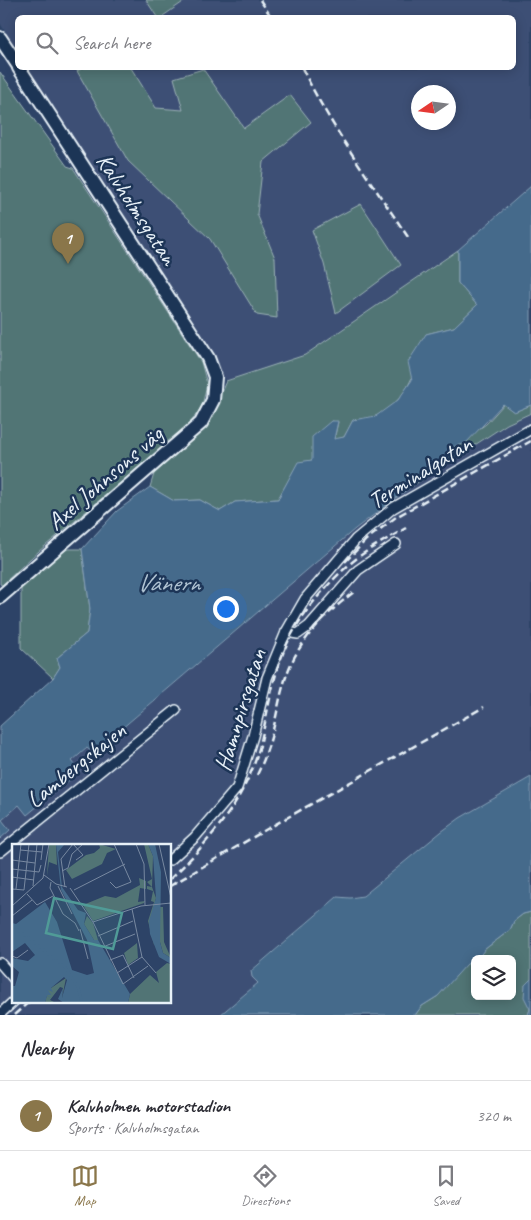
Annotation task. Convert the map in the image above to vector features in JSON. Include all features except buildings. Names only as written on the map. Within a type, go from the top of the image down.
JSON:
[{"type":"street","name":"Kalvholmsgatan","points":[[0,38],[15,61]]},
{"type":"street","name":"Kalvholmsgatan","points":[[21,70],[208,358],[215,376]]},
{"type":"street","name":"Axel Johnsons väg","points":[[0,597],[201,423],[213,400],[215,376]]},
{"type":"street","name":"Terminalgatan","points":[[286,632],[305,599],[356,540],[379,519],[393,508],[531,429]]},
{"type":"street","name":"Hamnpirsgatan","points":[[171,859],[195,837],[237,788],[253,736],[267,678],[286,632],[298,634],[309,626],[358,570],[396,544]]},
{"type":"street","name":"Lambergskajen","points":[[0,852],[176,710]]},
{"type":"street","points":[[0,962],[12,977]]},
{"type":"street","points":[[0,1014],[13,1002]]},
{"type":"shaded area","points":[[0,0],[531,0],[531,186],[458,250],[305,355],[226,381],[29,70],[516,70],[516,15],[15,15],[15,48],[0,23]]},
{"type":"shaded area","points":[[531,413],[531,777],[460,818],[363,896],[337,897],[251,970],[258,983],[220,1015],[0,1015],[0,839],[10,830],[1,820],[19,805],[27,814],[80,771],[72,761],[87,748],[94,753],[355,529],[412,486],[507,424]]},
{"type":"green space","points":[[146,0],[186,0],[164,15],[156,15]]},
{"type":"green space","points":[[132,70],[156,108],[183,110],[174,78],[204,70],[244,128],[290,95],[311,122],[263,162],[257,214],[275,258],[277,318],[257,315],[210,239],[128,161],[77,71]]},
{"type":"green space","points":[[0,72],[67,166],[73,168],[201,362],[207,384],[202,406],[189,425],[32,557],[2,585],[0,584]]},
{"type":"green space","points":[[361,204],[401,265],[336,313],[324,264],[312,230]]},
{"type":"green space","points":[[458,250],[458,283],[477,305],[454,327],[426,334],[415,370],[405,391],[388,409],[373,417],[353,420],[344,437],[334,440],[338,422],[331,421],[312,460],[298,463],[278,499],[235,502],[220,511],[200,500],[174,501],[150,487],[154,474],[194,438],[212,414],[226,381],[305,355]]},
{"type":"green space","points":[[504,404],[514,412],[531,405],[531,413],[507,424],[412,486],[455,446],[486,424]]},
{"type":"green space","points":[[65,549],[82,549],[90,609],[87,633],[57,658],[60,667],[53,678],[21,648],[21,589]]},
{"type":"green space","points":[[531,912],[531,979],[525,985],[530,1009],[528,1015],[415,1015],[422,1006],[438,996],[450,981],[471,962],[471,1000],[516,1000],[516,955],[480,955],[510,930],[514,921],[523,914]]},
{"type":"water","name":"Vänern","points":[[531,186],[531,405],[514,412],[503,404],[465,444],[455,446],[412,486],[355,529],[93,753],[87,748],[72,761],[80,771],[27,815],[19,805],[2,820],[10,830],[0,839],[0,726],[53,678],[60,667],[57,658],[87,633],[90,609],[82,549],[117,511],[150,487],[174,501],[200,500],[220,511],[235,502],[278,499],[298,462],[312,460],[312,437],[331,421],[338,421],[334,439],[344,437],[353,420],[376,416],[398,400],[412,380],[408,362],[426,334],[454,327],[477,305],[458,283],[458,250]]},
{"type":"water","points":[[531,777],[531,912],[523,914],[514,921],[510,930],[485,949],[480,955],[471,955],[471,962],[438,996],[422,1006],[415,1015],[220,1015],[258,983],[252,977],[251,971],[337,897],[363,896],[460,818]]},
{"type":"water","points":[[531,979],[531,1015],[528,1015],[530,1009],[524,997],[525,985]]},
{"type":"railway","points":[[260,0],[270,15]]},
{"type":"railway","points":[[303,70],[339,133],[408,237]]},
{"type":"railway","points":[[345,562],[366,540],[396,517],[531,441]]},
{"type":"railway","points":[[171,878],[199,850],[225,818],[246,783],[260,745],[280,662],[291,636],[303,616],[334,579],[351,563],[406,528]]},
{"type":"railway","points":[[257,775],[270,742],[280,697],[291,664],[310,633],[335,607],[354,592]]},
{"type":"railway","points":[[171,885],[484,707]]},
{"type":"railway","points":[[14,1015],[29,1002]]},
{"type":"place","name":"Kalvholmen motorstadion","points":[[68,264]]}]
